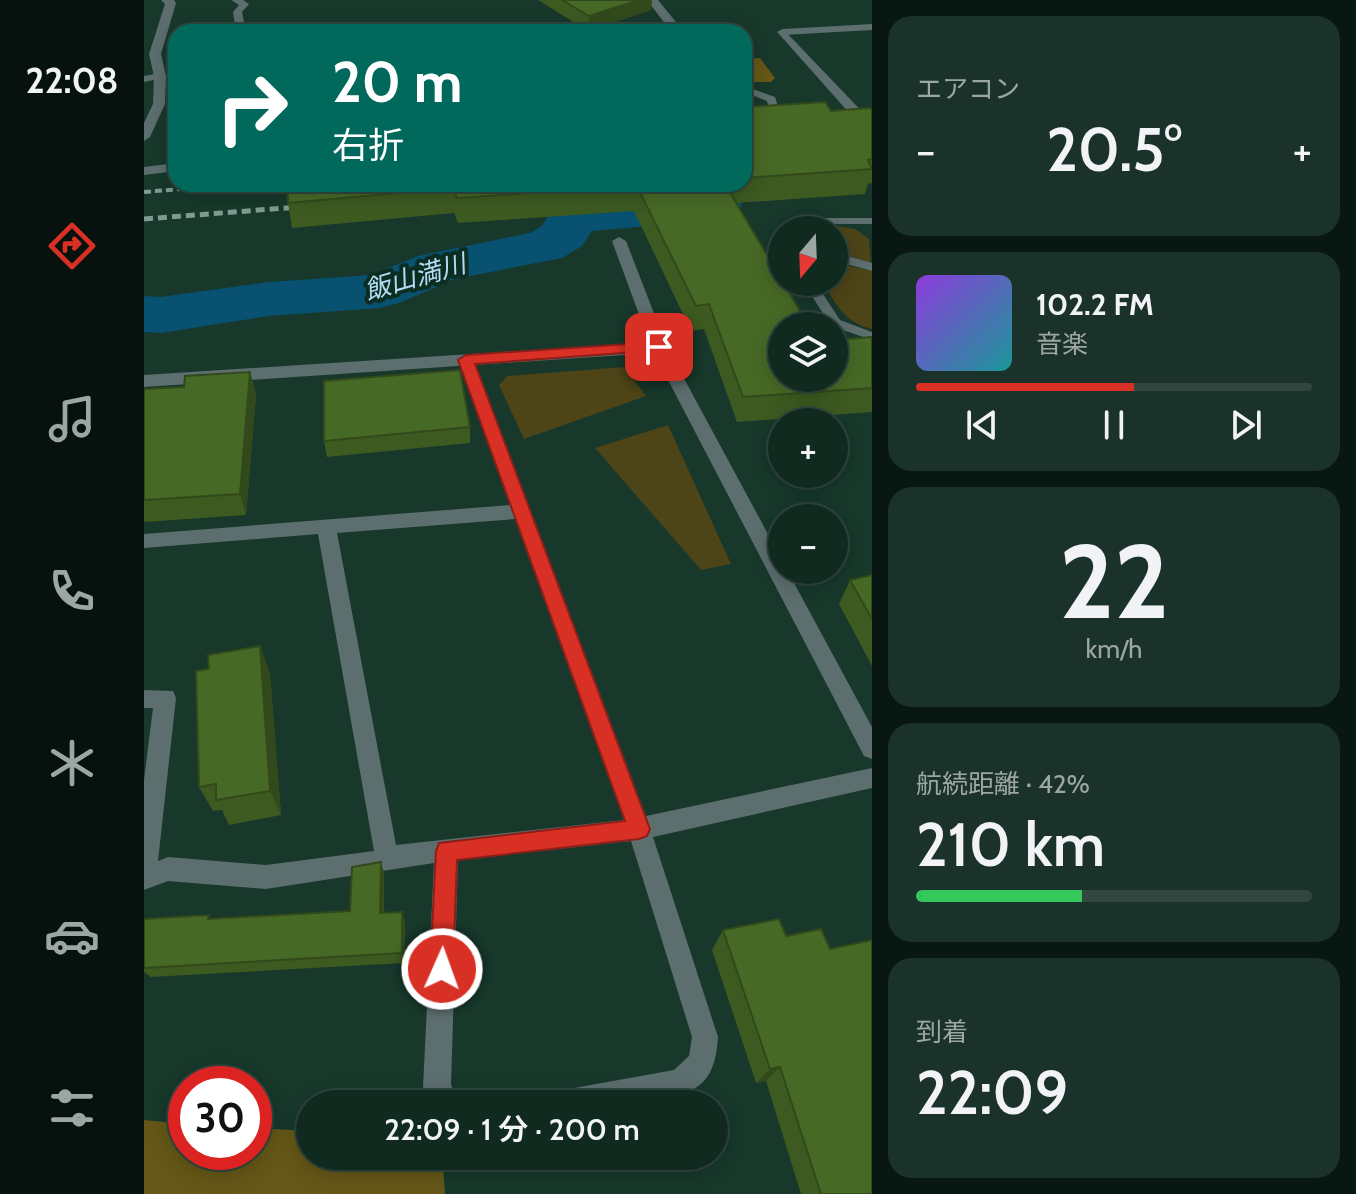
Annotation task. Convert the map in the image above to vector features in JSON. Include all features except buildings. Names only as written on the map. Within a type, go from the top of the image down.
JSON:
[{"type":"street","points":[[652,0],[672,24]]},
{"type":"street","points":[[144,137],[159,104],[160,76],[155,54],[172,1]]},
{"type":"street","points":[[872,27],[783,32],[872,130]]},
{"type":"street","points":[[144,171],[168,168]]},
{"type":"street","points":[[619,241],[659,347],[872,749]]},
{"type":"street","points":[[144,381],[659,347]]},
{"type":"street","points":[[466,360],[639,829],[705,1037],[704,1059],[691,1078],[638,1090]]},
{"type":"street","points":[[144,541],[522,511]]},
{"type":"street","points":[[326,527],[387,859]]},
{"type":"street","points":[[144,699],[165,698],[144,878],[168,869],[266,877],[325,871],[446,851],[639,829],[872,778]]},
{"type":"street","points":[[439,1090],[446,851]]},
{"type":"lane","points":[[235,0],[245,4],[237,12],[239,24]]},
{"type":"lane","points":[[144,79],[160,76]]},
{"type":"lane","points":[[752,92],[772,99],[773,106],[767,112],[752,115]]},
{"type":"lane","points":[[848,223],[872,221]]},
{"type":"lane","points":[[848,260],[872,267]]},
{"type":"lane","points":[[818,296],[835,323],[872,336]]},
{"type":"shaded area","points":[[752,58],[760,58],[775,78],[771,82],[752,82]]},
{"type":"shaded area","points":[[848,228],[869,239],[871,263],[850,256]]},
{"type":"shaded area","points":[[848,266],[872,271],[872,329],[855,322],[848,317],[848,312],[843,312],[832,296],[848,296]]},
{"type":"shaded area","points":[[624,367],[646,396],[524,439],[499,385],[507,376]]},
{"type":"shaded area","points":[[668,425],[731,564],[701,570],[595,448]]},
{"type":"shaded area","points":[[144,1120],[168,1122],[168,1170],[272,1170],[272,1129],[296,1130],[296,1170],[443,1170],[445,1194],[144,1194]]},
{"type":"waterway","name":"飯山満川","points":[[144,314],[161,315],[269,299],[380,291],[437,267],[497,253],[543,247],[564,235],[572,217],[717,205]]},
{"type":"railway","points":[[144,192],[168,190]]},
{"type":"railway","points":[[144,219],[311,206]]},
{"type":"route","points":[[442,969],[446,851],[639,829],[466,360],[659,347]]}]
